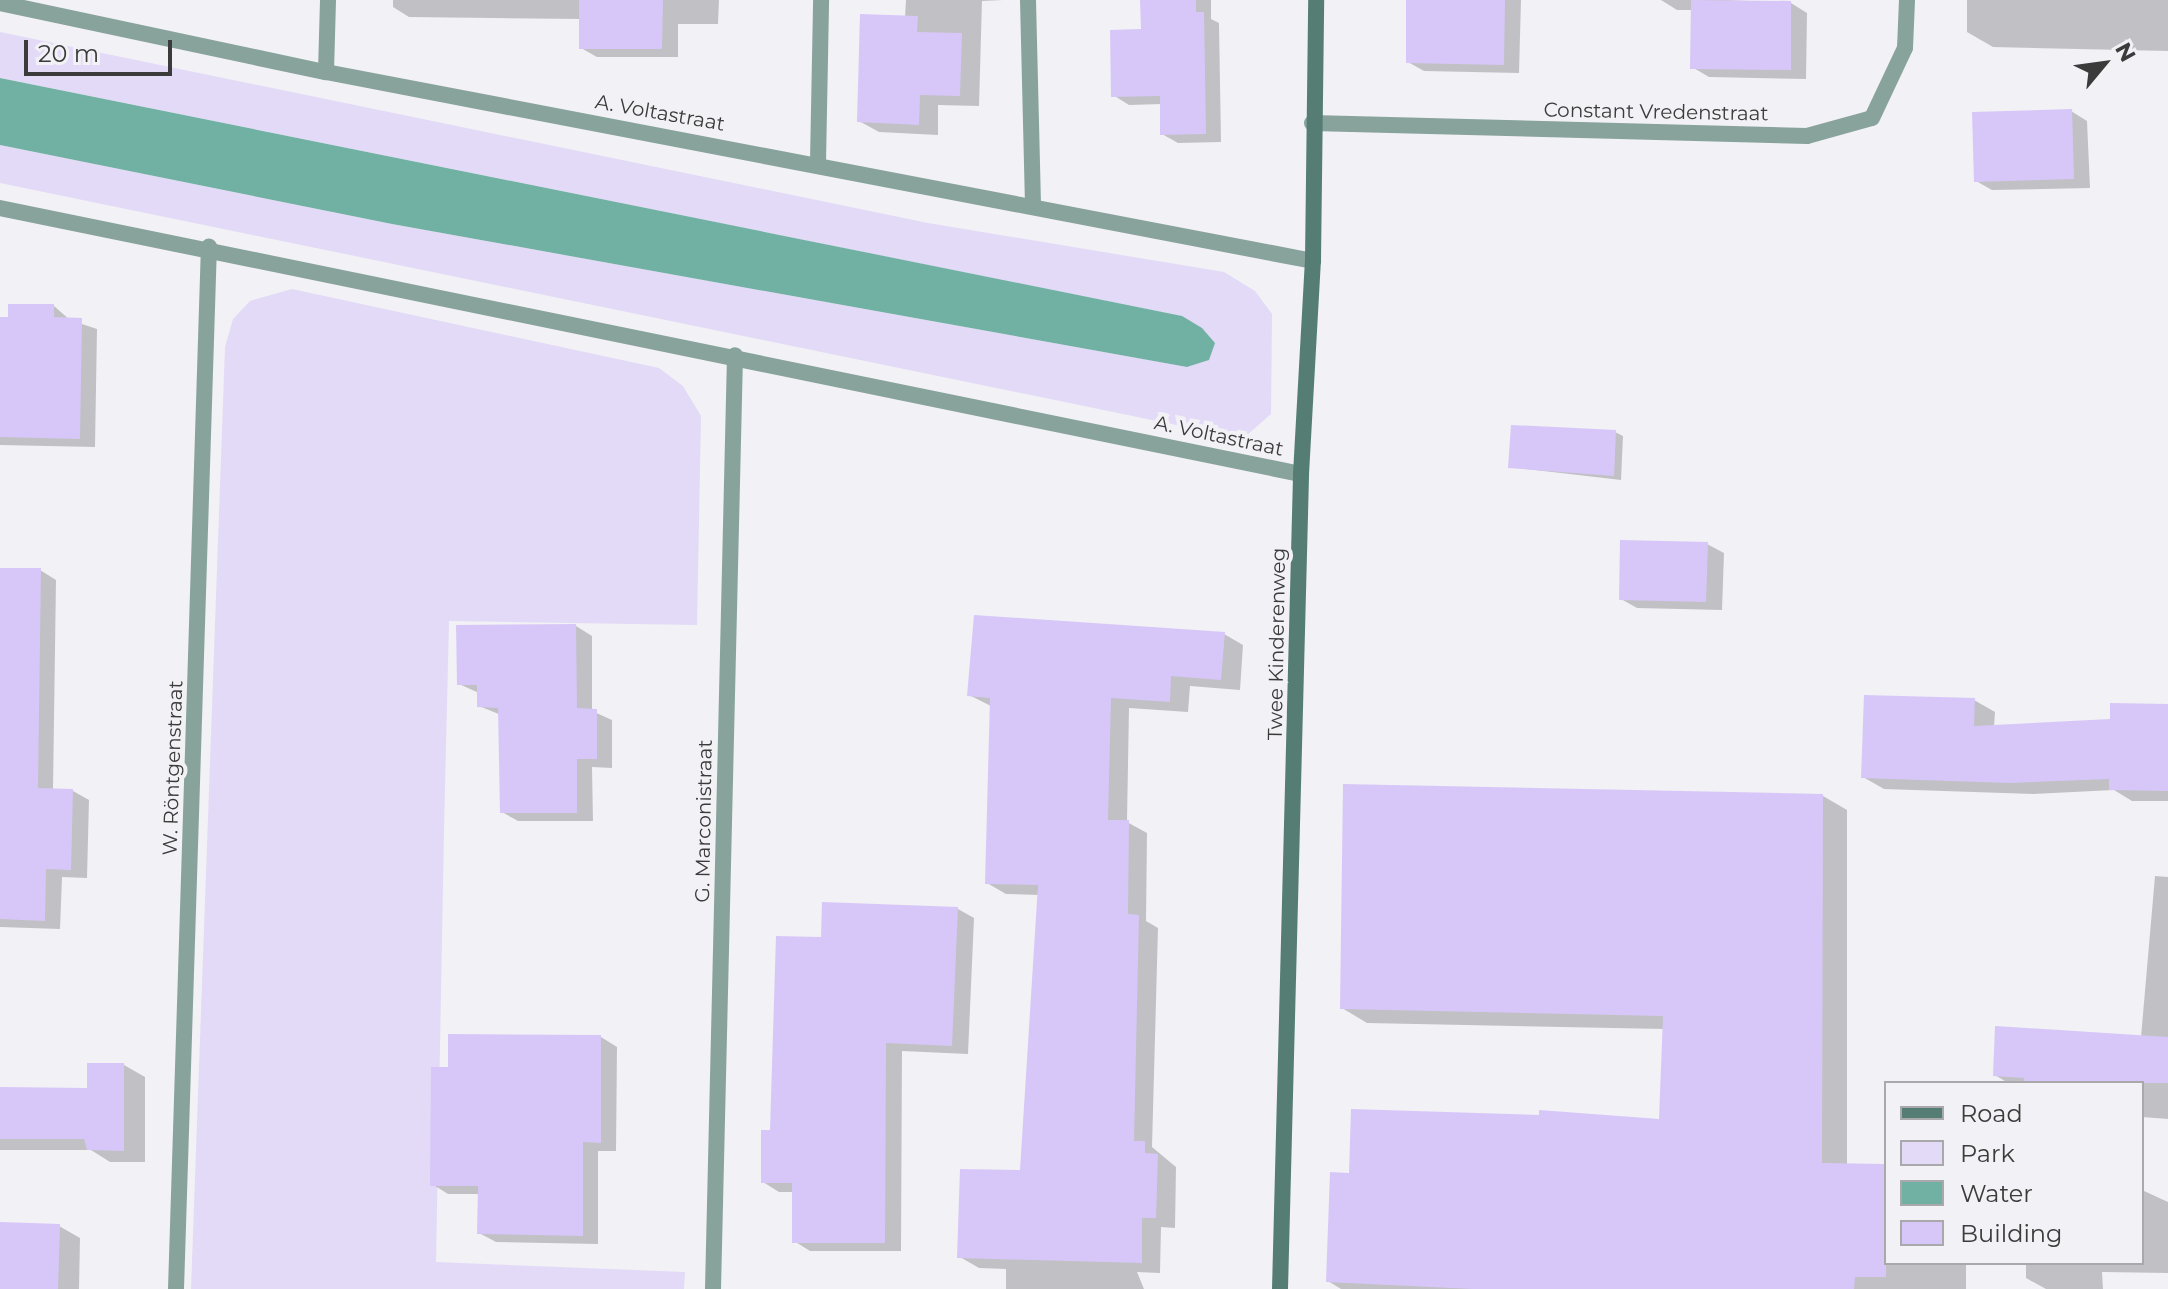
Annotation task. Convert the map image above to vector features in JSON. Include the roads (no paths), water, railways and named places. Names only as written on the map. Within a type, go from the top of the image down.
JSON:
[{"type":"street","points":[[326,72],[328,0]]},
{"type":"street","points":[[818,162],[821,0]]},
{"type":"street","points":[[1028,0],[1033,205]]},
{"type":"street","name":"Twee Kinderenweg","points":[[1280,1289],[1301,474],[1313,261],[1312,123],[1316,0]]},
{"type":"street","name":"Constant Vredenstraat","points":[[1312,123],[1807,136],[1872,118],[1905,48],[1907,0]]},
{"type":"street","name":"A. Voltastraat","points":[[0,3],[326,72],[818,162],[1313,261]]},
{"type":"street","name":"A. Voltastraat","points":[[0,208],[209,247],[1301,474]]},
{"type":"street","name":"W. Röntgenstraat","points":[[176,1289],[209,247]]},
{"type":"street","name":"G. Marconistraat","points":[[713,1289],[735,355]]},
{"type":"water","points":[[0,78],[1182,316],[1202,328],[1215,343],[1209,360],[1187,367],[392,224],[0,145]]}]
